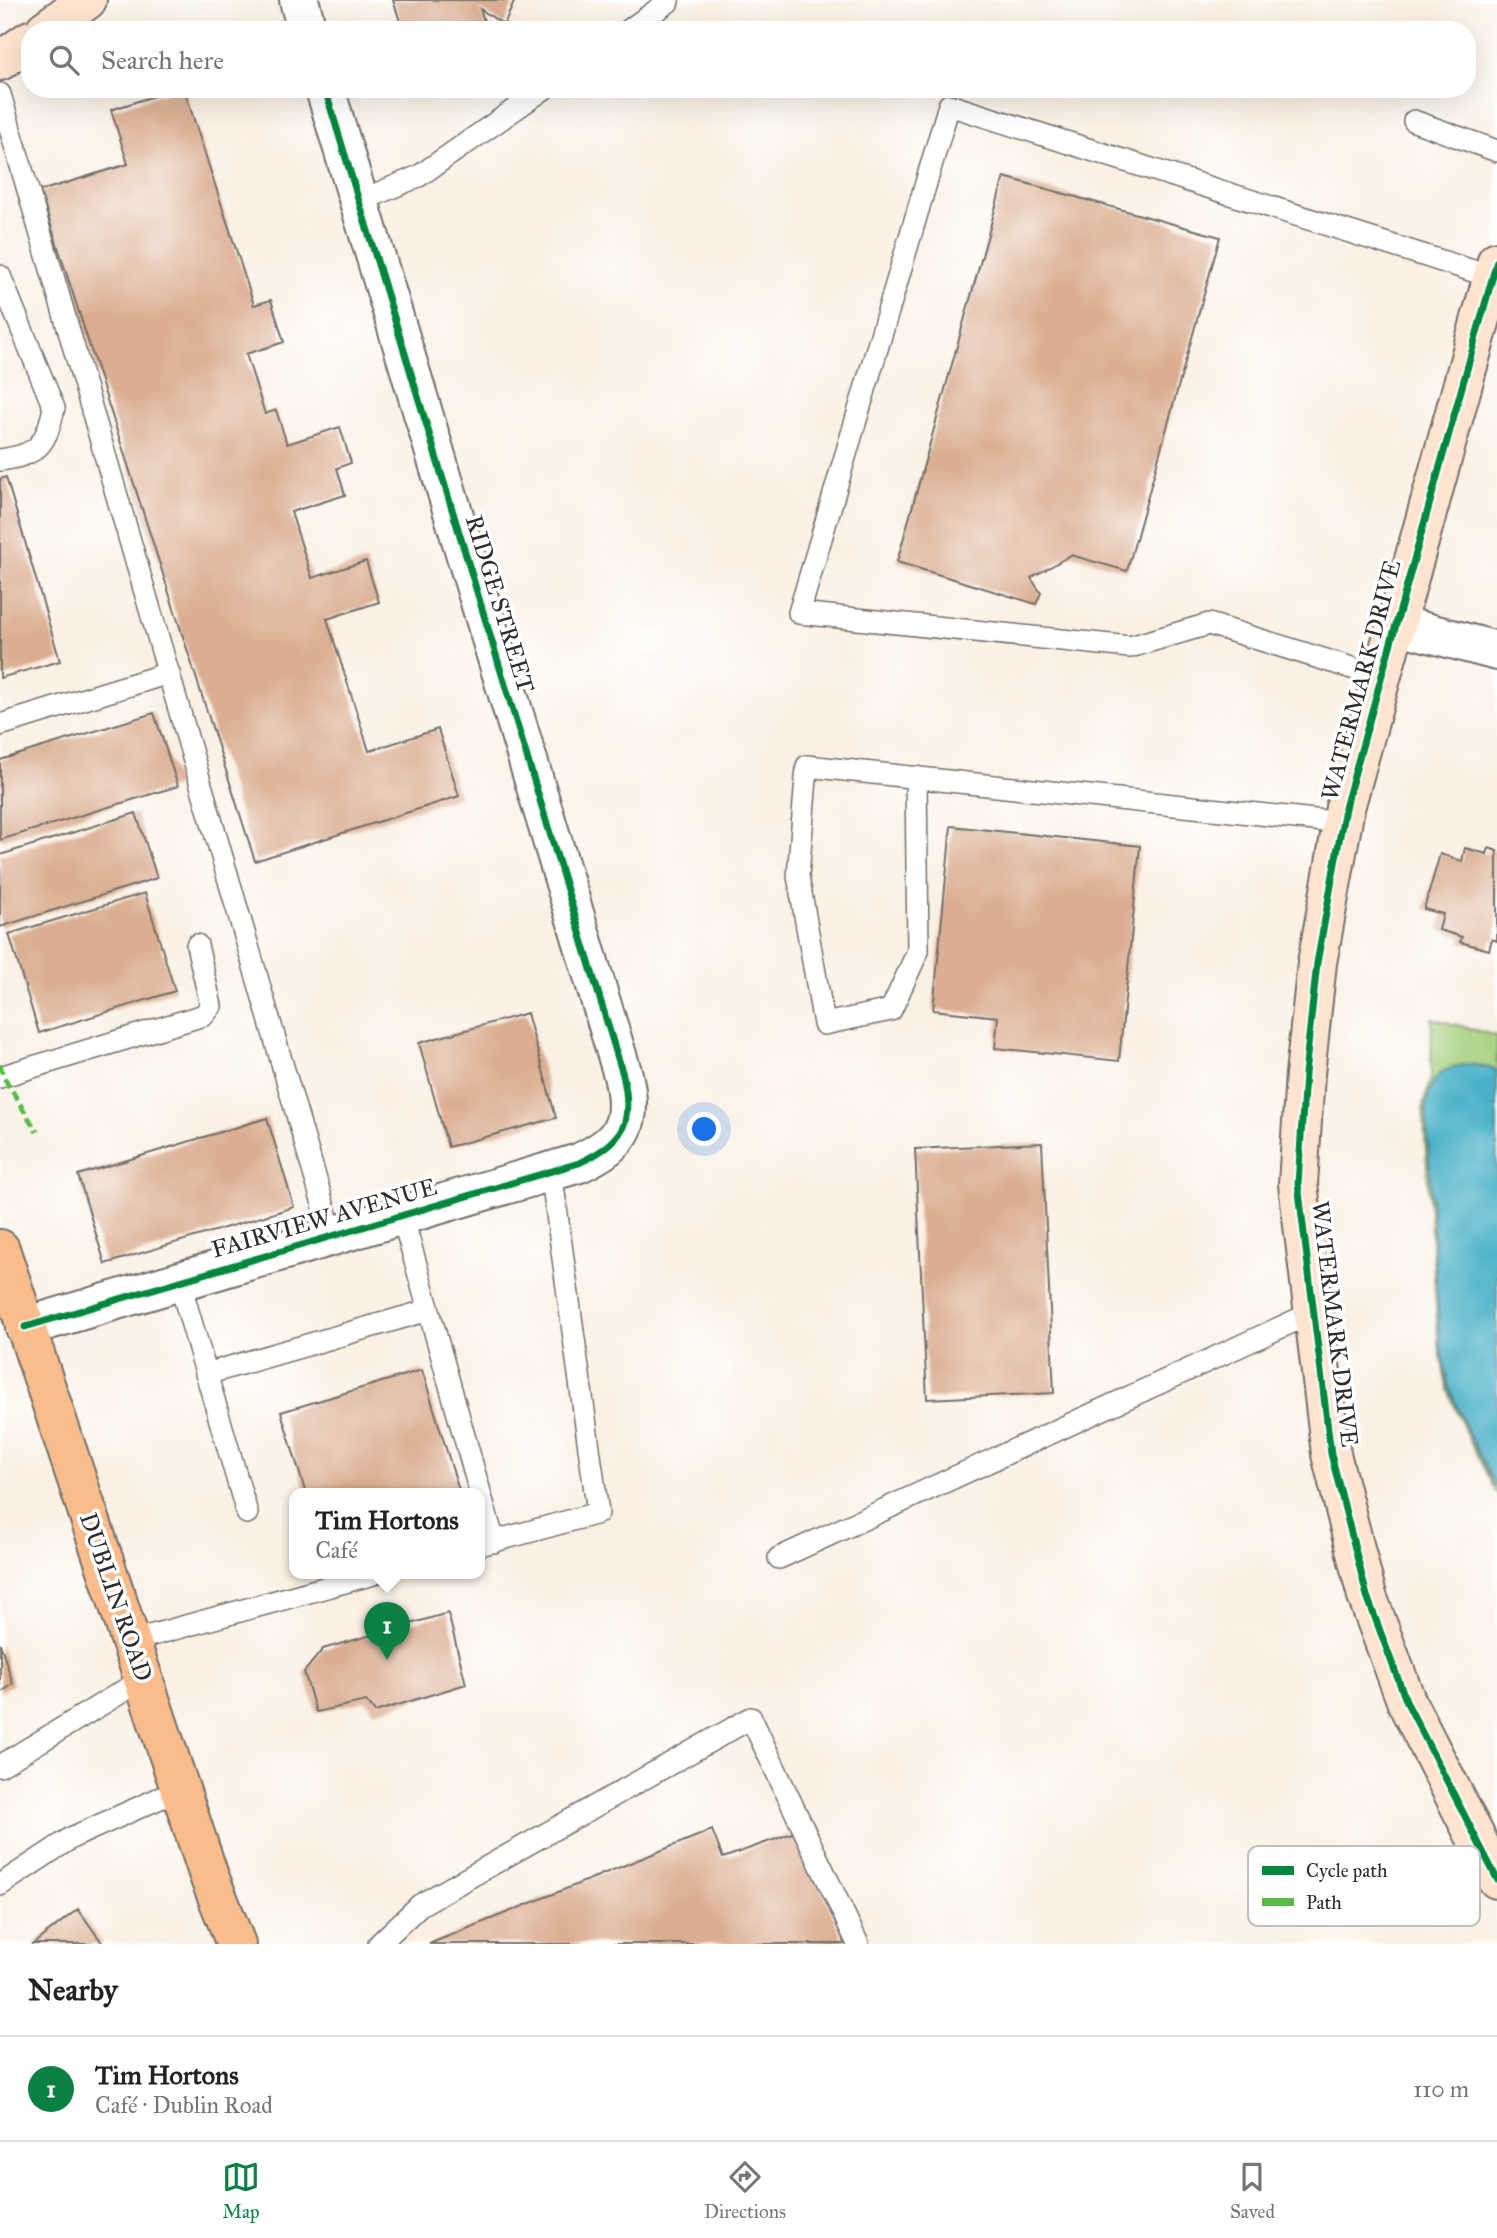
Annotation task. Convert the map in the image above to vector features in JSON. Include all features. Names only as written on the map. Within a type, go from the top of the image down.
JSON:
[{"type":"main road","name":"DUBLIN ROAD","points":[[4,1273],[25,1327],[180,1789],[236,1944]]},
{"type":"street","points":[[58,21],[87,0]]},
{"type":"street","points":[[299,0],[305,21]]},
{"type":"street","points":[[0,61],[21,46]]},
{"type":"street","name":"RIDGE STREET","points":[[328,98],[623,1075],[629,1102],[623,1130]]},
{"type":"street","name":"WATERMARK DRIVE","points":[[1480,1846],[1407,1703],[1367,1596],[1331,1454],[1298,1184],[1304,1088],[1317,963],[1343,823],[1395,624],[1495,269]]},
{"type":"street","points":[[1395,624],[1497,651]]},
{"type":"street","name":"FAIRVIEW AVENUE","points":[[25,1327],[551,1171],[605,1151],[623,1130]]},
{"type":"street","name":"WATERMARK DRIVE","points":[[1480,1847],[1497,1880]]},
{"type":"lane","points":[[642,21],[668,2]]},
{"type":"lane","points":[[0,94],[332,1235]]},
{"type":"lane","points":[[358,202],[419,176],[531,98]]},
{"type":"lane","points":[[1381,677],[1209,624],[1130,647],[799,613],[949,105],[1495,269]]},
{"type":"lane","points":[[1414,121],[1497,151]]},
{"type":"lane","points":[[0,276],[54,408],[41,445],[26,456],[0,460]]},
{"type":"lane","points":[[0,725],[169,673]]},
{"type":"lane","points":[[916,778],[918,951],[891,1010],[824,1024],[798,876],[807,766],[1343,823]]},
{"type":"lane","points":[[0,1077],[204,1015],[211,1006],[197,945]]},
{"type":"lane","points":[[487,1544],[598,1513],[551,1171]]},
{"type":"lane","points":[[402,1215],[429,1310],[473,1488]]},
{"type":"lane","points":[[179,1280],[247,1513]]},
{"type":"lane","points":[[206,1374],[429,1310]]},
{"type":"lane","points":[[779,1558],[1314,1312]]},
{"type":"lane","points":[[131,1641],[356,1579]]},
{"type":"lane","points":[[0,1766],[143,1679]]},
{"type":"lane","points":[[379,1944],[420,1905],[751,1718],[858,1944]]},
{"type":"lane","points":[[0,1885],[71,1838],[180,1789]]},
{"type":"green space","points":[[1432,1018],[1497,1036],[1497,1070],[1471,1064],[1426,1104],[1440,1340],[1449,1387],[1497,1494],[1468,1438],[1447,1388],[1438,1341],[1423,1105],[1431,1078]]},
{"type":"water","points":[[1471,1064],[1497,1070],[1497,1488],[1470,1437],[1449,1387],[1440,1340],[1426,1104],[1435,1079],[1440,1074],[1452,1067]]},
{"type":"building","points":[[393,0],[515,0],[506,21],[498,21],[480,9],[484,21],[400,21]]},
{"type":"building","points":[[148,98],[187,98],[254,305],[271,300],[284,342],[246,354],[265,414],[276,410],[287,444],[340,427],[351,463],[337,468],[345,495],[291,512],[312,578],[366,561],[379,602],[327,619],[369,751],[438,729],[459,796],[255,861],[40,191],[128,164],[111,110]]},
{"type":"building","points":[[1004,177],[1220,237],[1127,571],[1071,555],[1031,578],[1041,593],[1036,604],[897,562]]},
{"type":"building","points":[[6,477],[60,661],[0,678],[0,479]]},
{"type":"building","points":[[154,713],[178,786],[0,840],[0,760]]},
{"type":"building","points":[[136,813],[157,878],[0,927],[0,855]]},
{"type":"building","points":[[951,826],[1140,846],[1119,1061],[995,1048],[998,1017],[933,1010]]},
{"type":"building","points":[[1465,848],[1487,854],[1489,848],[1497,851],[1497,941],[1492,939],[1489,950],[1460,942],[1462,937],[1439,930],[1443,914],[1424,909],[1440,854],[1462,861]]},
{"type":"building","points":[[145,893],[175,991],[39,1033],[9,934]]},
{"type":"building","points":[[527,1013],[556,1118],[448,1147],[419,1043]]},
{"type":"building","points":[[267,1118],[294,1207],[105,1264],[78,1175]]},
{"type":"building","points":[[1042,1143],[1054,1393],[927,1399],[915,1149]]},
{"type":"building","points":[[422,1370],[458,1488],[304,1488],[281,1412]]},
{"type":"building","points":[[448,1613],[466,1684],[375,1712],[366,1701],[316,1712],[304,1672],[323,1649]]},
{"type":"building","points":[[0,1643],[13,1684],[0,1693]]},
{"type":"building","points":[[712,1830],[723,1858],[798,1831],[845,1944],[429,1944]]},
{"type":"building","points":[[78,1909],[103,1944],[33,1944]]},
{"type":"marked path","points":[[0,1064],[3,1076],[37,1132]]},
{"type":"cycle path","points":[[25,1327],[579,1163],[616,1139],[626,1118],[623,1075],[328,98]]},
{"type":"cycle path","points":[[1497,261],[1345,808],[1317,963],[1305,1074],[1298,1184],[1331,1454],[1367,1596],[1407,1703],[1497,1879]]},
{"type":"place","name":"Tim Hortons","points":[[387,1660]]}]
